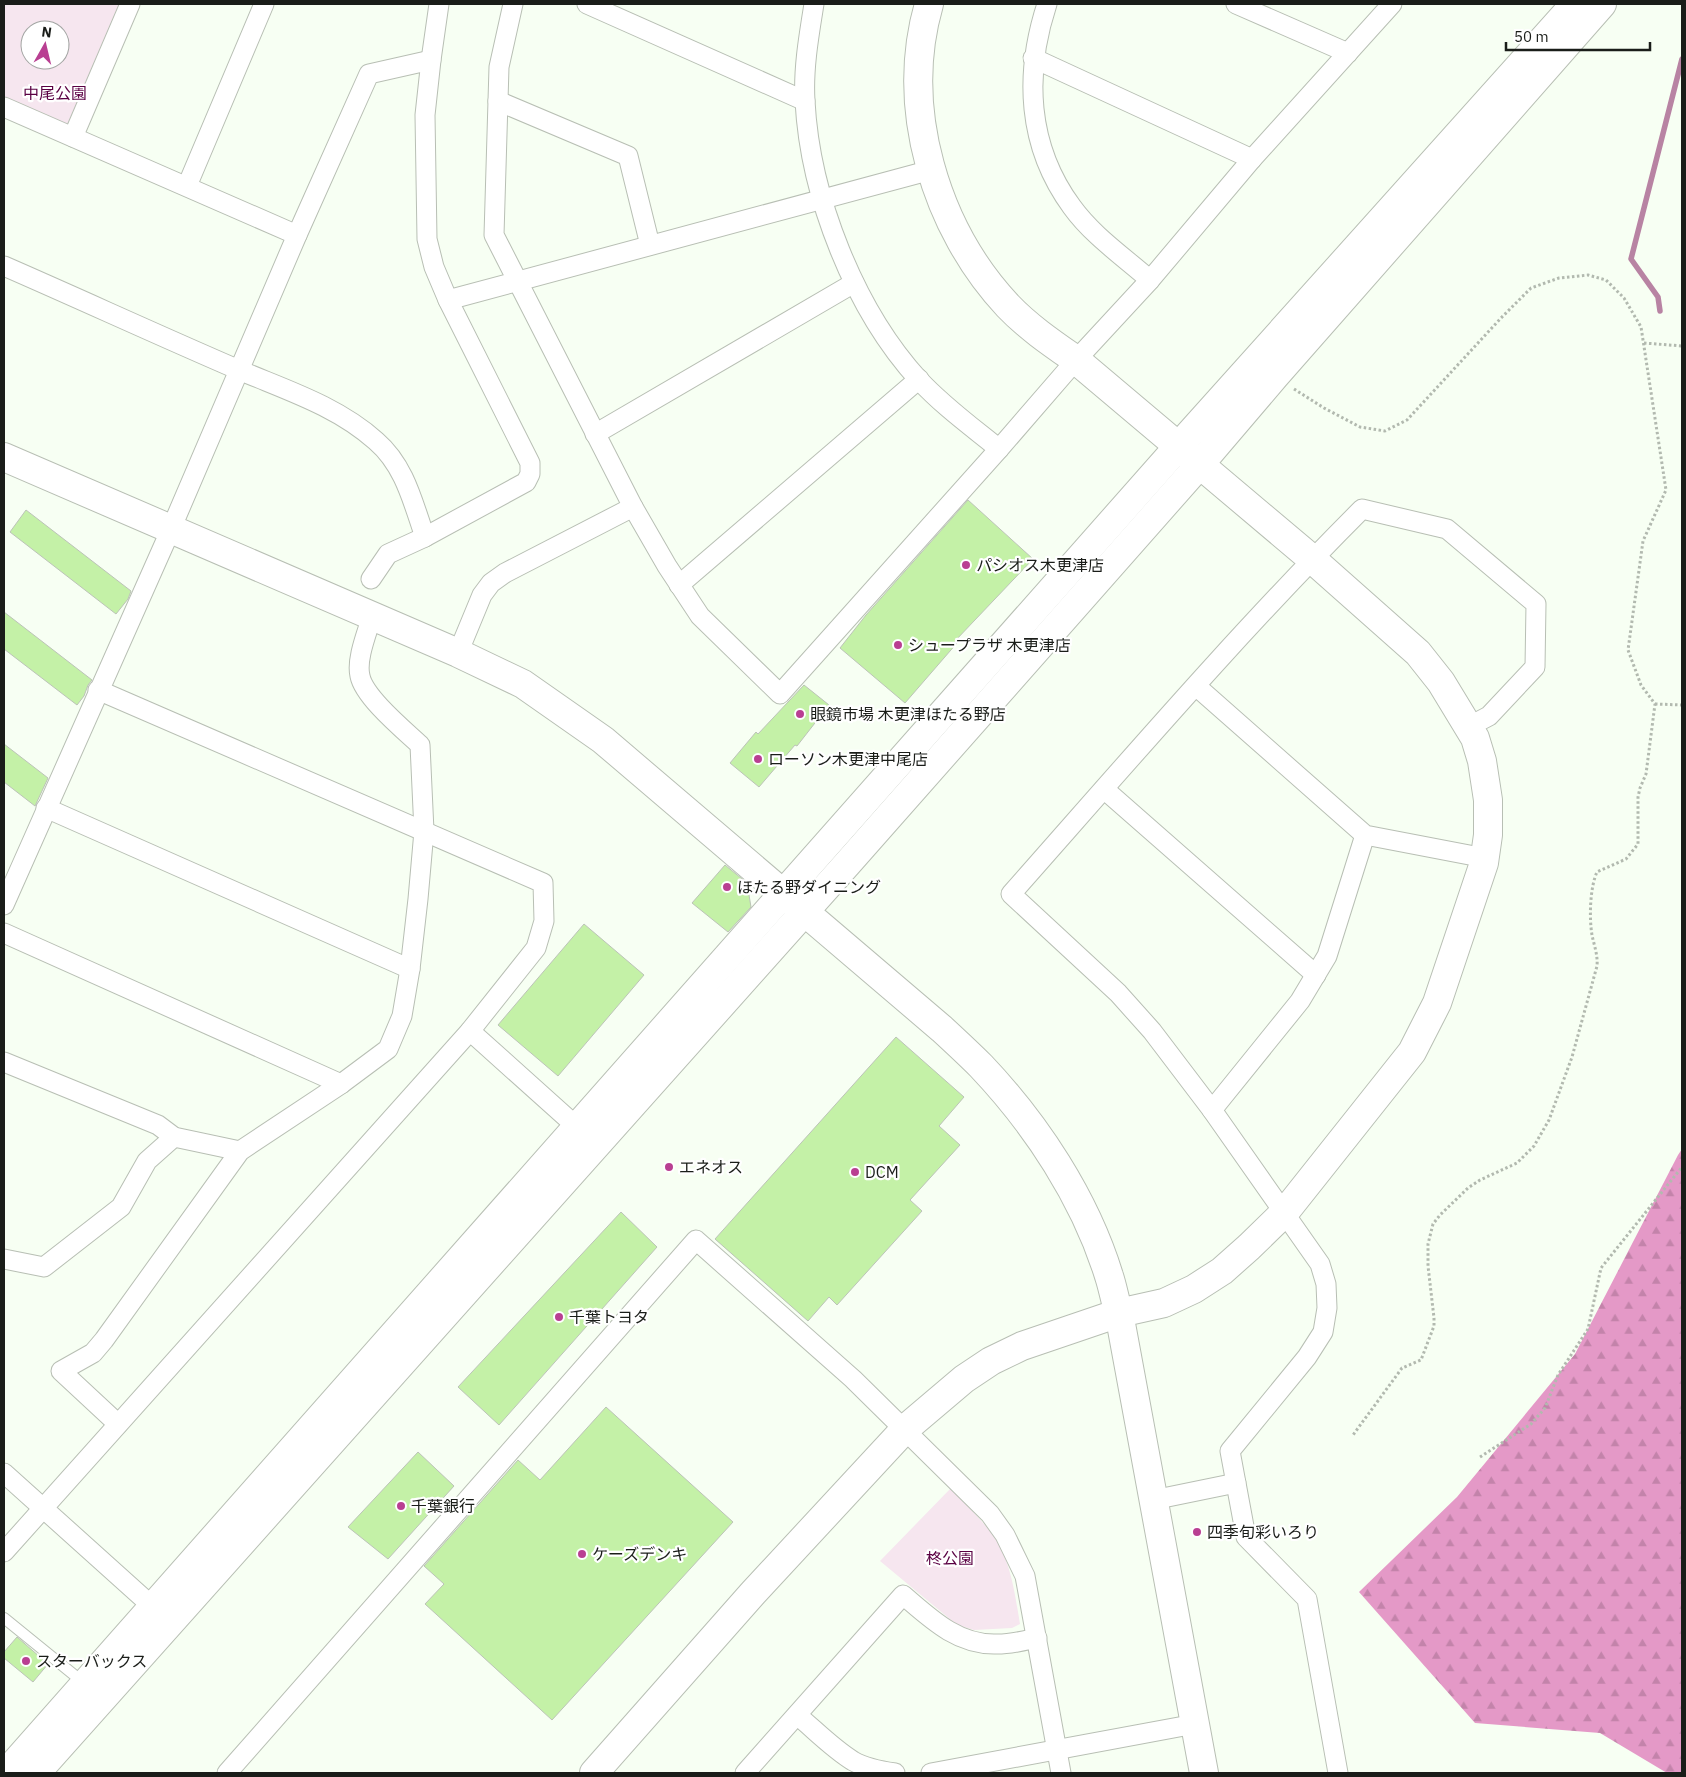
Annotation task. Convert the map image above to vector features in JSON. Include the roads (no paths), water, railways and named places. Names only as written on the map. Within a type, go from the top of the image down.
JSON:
[{"type":"street","points":[[73,137],[130,4]]},
{"type":"street","points":[[187,186],[264,4]]},
{"type":"street","points":[[371,579],[388,554],[425,538],[526,482],[530,474],[530,463],[448,300],[434,267],[427,239],[425,115],[439,4]]},
{"type":"street","points":[[513,4],[499,67],[494,235],[633,507],[679,585],[700,616],[780,694],[1076,360],[1150,280],[1252,159],[1392,4]]},
{"type":"street","points":[[587,4],[805,101]]},
{"type":"street","points":[[814,4],[806,64],[805,101],[814,161],[823,199],[832,228],[854,283],[876,323],[919,379],[956,415],[999,449]]},
{"type":"street","points":[[594,1773],[753,1593],[904,1430],[964,1379],[991,1361],[1022,1346],[1119,1313],[1164,1303],[1194,1289],[1222,1271],[1285,1212],[1412,1052],[1437,1003],[1485,858],[1488,835],[1488,800],[1482,761],[1475,738],[1441,682],[1418,653],[1312,559],[1200,464],[1076,360],[1042,336],[1009,307],[968,256],[948,218],[931,170],[921,117],[919,64],[925,17],[929,4]]},
{"type":"street","points":[[1046,4],[1033,58],[1032,90],[1035,121],[1042,151],[1055,180],[1073,208],[1092,229],[1150,280]]},
{"type":"street","points":[[1236,4],[1348,53]]},
{"type":"street","points":[[6,1773],[1178,447],[1574,4]]},
{"type":"street","points":[[36,1773],[804,912],[1200,464],[1602,4]]},
{"type":"street","points":[[1033,58],[1252,159]]},
{"type":"street","points":[[4,905],[171,529],[297,234],[369,74],[431,60]]},
{"type":"street","points":[[498,101],[628,156],[650,246]]},
{"type":"street","points":[[4,107],[297,234]]},
{"type":"street","points":[[448,300],[931,170]]},
{"type":"street","points":[[4,266],[332,409],[377,441],[396,464],[405,478],[425,538]]},
{"type":"street","points":[[595,434],[854,283]]},
{"type":"street","points":[[679,585],[919,379]]},
{"type":"street","points":[[4,457],[458,653],[523,684],[603,740],[942,1029],[980,1065],[1004,1092],[1041,1140],[1084,1214],[1109,1275],[1119,1313],[1204,1773]]},
{"type":"street","points":[[458,653],[482,595],[492,583],[505,573],[633,507]]},
{"type":"street","points":[[1338,1773],[1307,1599],[1246,1537],[1230,1451],[1307,1357],[1323,1332],[1326,1284],[1320,1264],[1212,1110],[1152,1031],[1118,993],[1011,894],[1196,686],[1312,559],[1362,509],[1447,528],[1536,604],[1535,667],[1489,716],[1468,727]]},
{"type":"street","points":[[118,1424],[61,1371],[93,1353],[104,1340],[240,1151],[341,1084],[388,1049],[402,1016],[410,969],[424,831],[420,745],[368,694],[360,676],[360,655],[372,616]]},
{"type":"street","points":[[1196,686],[1365,836],[1485,858]]},
{"type":"street","points":[[4,1552],[470,1030],[536,948],[544,921],[542,883],[98,690]]},
{"type":"street","points":[[1104,789],[1316,975]]},
{"type":"street","points":[[46,808],[410,969]]},
{"type":"street","points":[[1212,1110],[1300,1001],[1327,956],[1365,836]]},
{"type":"street","points":[[4,933],[341,1084]]},
{"type":"street","points":[[470,1030],[577,1128]]},
{"type":"street","points":[[4,1062],[158,1125],[174,1137],[240,1151]]},
{"type":"street","points":[[4,1259],[44,1267],[121,1207],[147,1161],[174,1137]]},
{"type":"street","points":[[227,1773],[696,1240],[853,1379],[990,1514],[1005,1535],[1025,1576],[1061,1773]]},
{"type":"street","points":[[4,1473],[153,1607]]},
{"type":"street","points":[[1153,1500],[1236,1483]]},
{"type":"street","points":[[745,1773],[903,1595],[940,1626],[960,1637],[978,1643],[995,1644],[1037,1638]]},
{"type":"street","points":[[797,1715],[854,1762],[876,1770],[895,1773]]},
{"type":"street","points":[[931,1773],[1195,1724]]},
{"type":"lane","points":[[4,1618],[85,1684]]},
{"type":"waterway","points":[[1660,311],[1658,297],[1631,259],[1682,59]]},
{"type":"place","name":"パシオス木更津店","points":[[966,565]]},
{"type":"place","name":"シュープラザ 木更津店","points":[[898,645]]},
{"type":"place","name":"眼鏡市場 木更津ほたる野店","points":[[800,714]]},
{"type":"place","name":"ローソン木更津中尾店","points":[[758,759]]},
{"type":"place","name":"ほたる野ダイニング","points":[[727,887]]},
{"type":"place","name":"エネオス","points":[[669,1167]]},
{"type":"place","name":"DCM","points":[[855,1172]]},
{"type":"place","name":"千葉トヨタ","points":[[559,1317]]},
{"type":"place","name":"千葉銀行","points":[[401,1506]]},
{"type":"place","name":"四季旬彩いろり","points":[[1197,1532]]},
{"type":"place","name":"ケーズデンキ","points":[[582,1554]]},
{"type":"place","name":"スターバックス","points":[[26,1661]]},
{"type":"park label","name":"中尾公園","points":[[55,93]]},
{"type":"park label","name":"柊公園","points":[[950,1558]]}]
